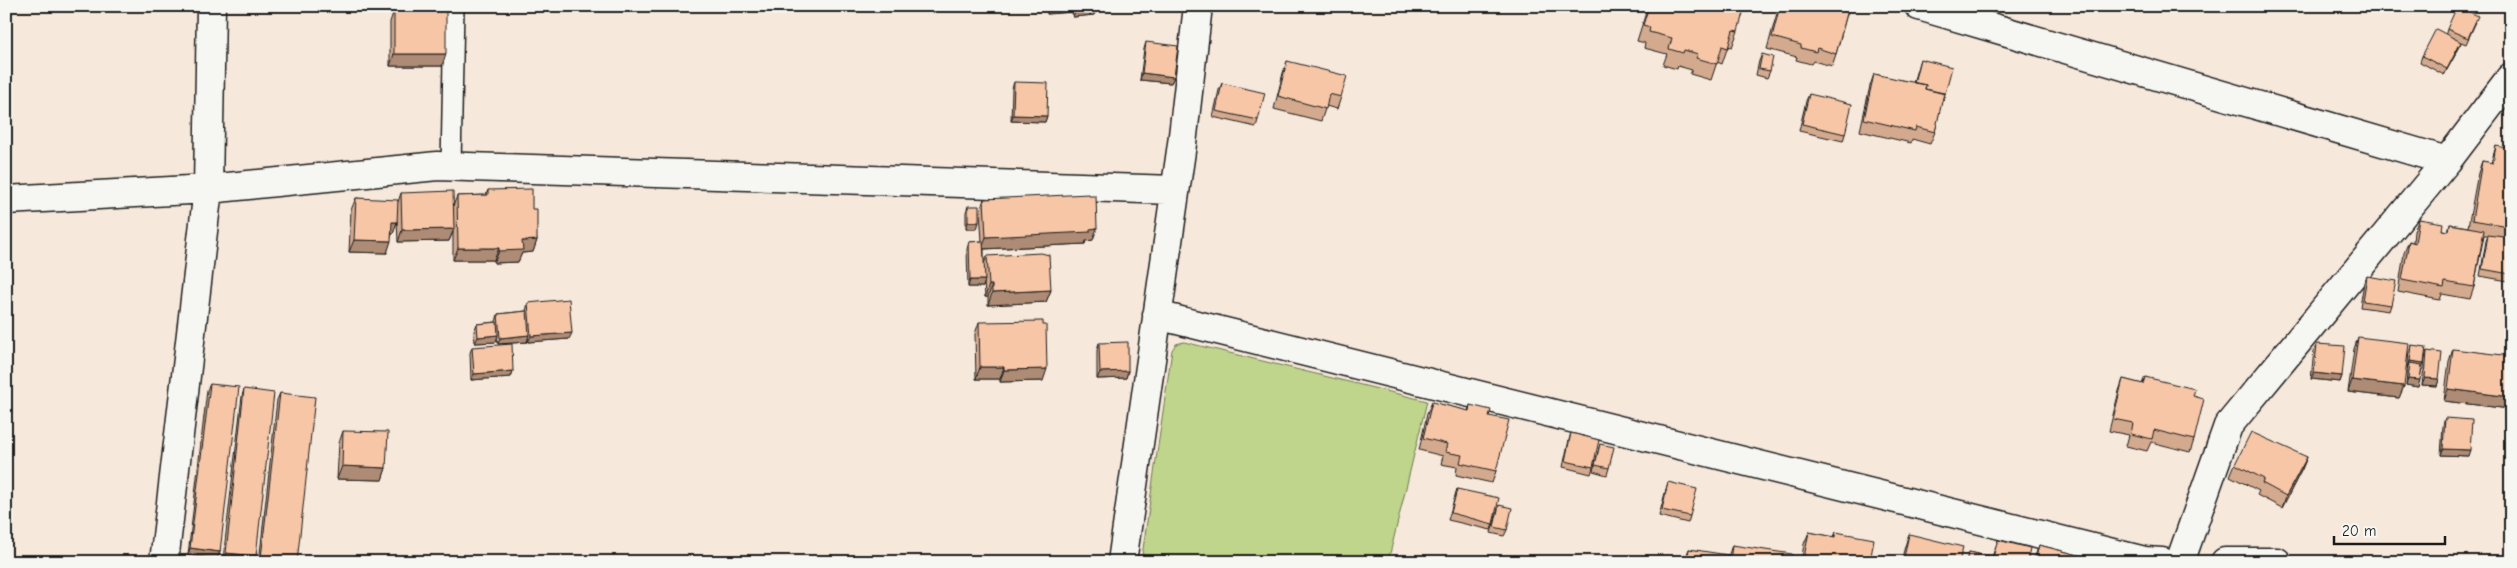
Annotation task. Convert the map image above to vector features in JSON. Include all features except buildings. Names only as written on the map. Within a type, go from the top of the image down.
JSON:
[{"type":"street","points":[[164,562],[208,189],[211,6]]},
{"type":"street","points":[[1122,562],[1175,190],[1198,6]]},
{"type":"street","points":[[1920,6],[2446,161]]},
{"type":"street","points":[[2180,562],[2228,426],[2446,161],[2511,77]]},
{"type":"street","points":[[6,200],[208,189],[437,166],[1175,190]]},
{"type":"street","points":[[1157,315],[2136,559],[2162,562]]},
{"type":"street","points":[[2225,562],[2277,562]]},
{"type":"lane","points":[[451,166],[454,6]]},
{"type":"green space","points":[[1184,342],[1427,401],[1388,562],[1177,562],[1142,556],[1172,350],[1176,344]]}]
